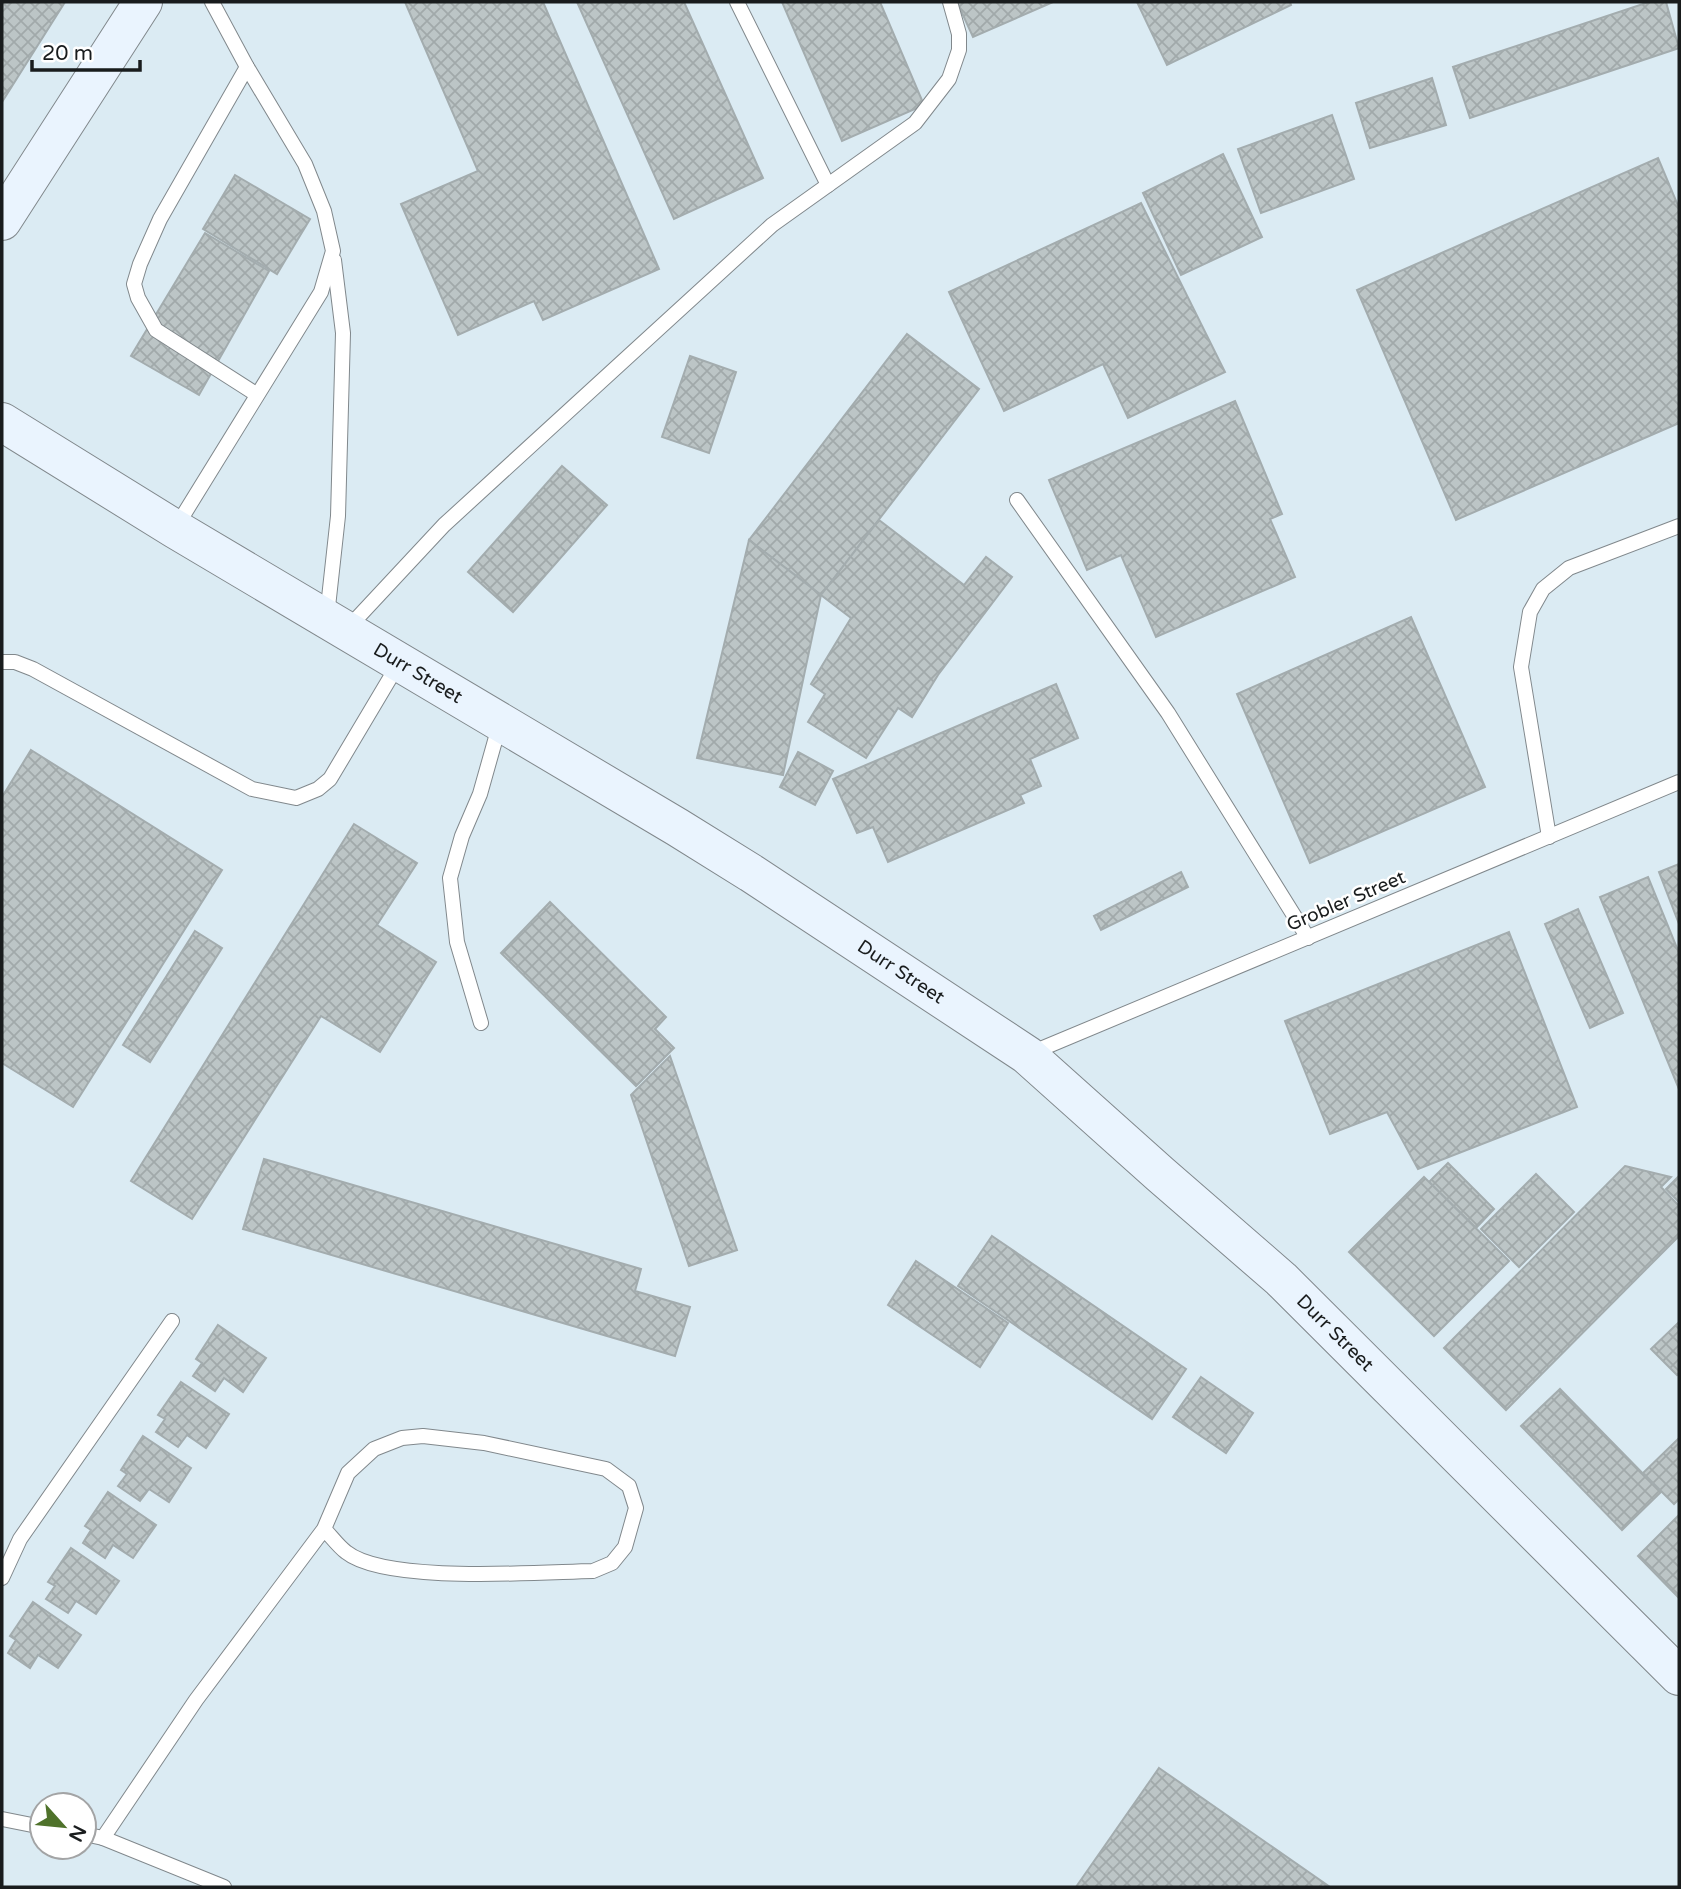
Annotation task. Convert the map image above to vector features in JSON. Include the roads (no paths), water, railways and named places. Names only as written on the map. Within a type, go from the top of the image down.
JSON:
[{"type":"street","points":[[2,222],[143,2]]},
{"type":"street","name":"Durr Street","points":[[2,422],[175,529],[751,873],[1027,1055],[1281,1279],[1679,1676]]},
{"type":"lane","points":[[212,2],[305,164],[324,211],[333,251],[343,333],[336,624]]},
{"type":"lane","points":[[737,2],[828,185]]},
{"type":"lane","points":[[336,624],[772,225],[915,123],[949,79],[959,50],[959,34],[950,2]]},
{"type":"lane","points":[[247,67],[160,219],[134,284],[138,298],[156,330],[256,394]]},
{"type":"lane","points":[[175,529],[321,292],[333,251]]},
{"type":"lane","points":[[1017,500],[1168,713],[1308,938]]},
{"type":"lane","points":[[1549,837],[1521,667],[1530,612],[1543,589],[1569,568],[1679,526]]},
{"type":"lane","points":[[2,662],[15,662],[33,669],[252,789],[296,798],[318,789],[330,779],[400,662]]},
{"type":"lane","points":[[481,1023],[457,942],[450,878],[462,836],[480,794],[500,722]]},
{"type":"lane","name":"Grobler Street","points":[[1027,1055],[1679,782]]},
{"type":"lane","points":[[2,1578],[20,1539],[172,1321]]},
{"type":"lane","points":[[103,1838],[196,1700],[324,1529],[348,1473],[374,1449],[402,1438],[424,1436],[484,1443],[607,1469],[629,1486],[636,1508],[625,1547],[611,1563],[593,1571],[447,1574],[401,1569],[371,1563],[347,1554],[324,1529]]},
{"type":"lane","points":[[2,1819],[28,1824]]},
{"type":"lane","points":[[98,1837],[224,1887]]}]
